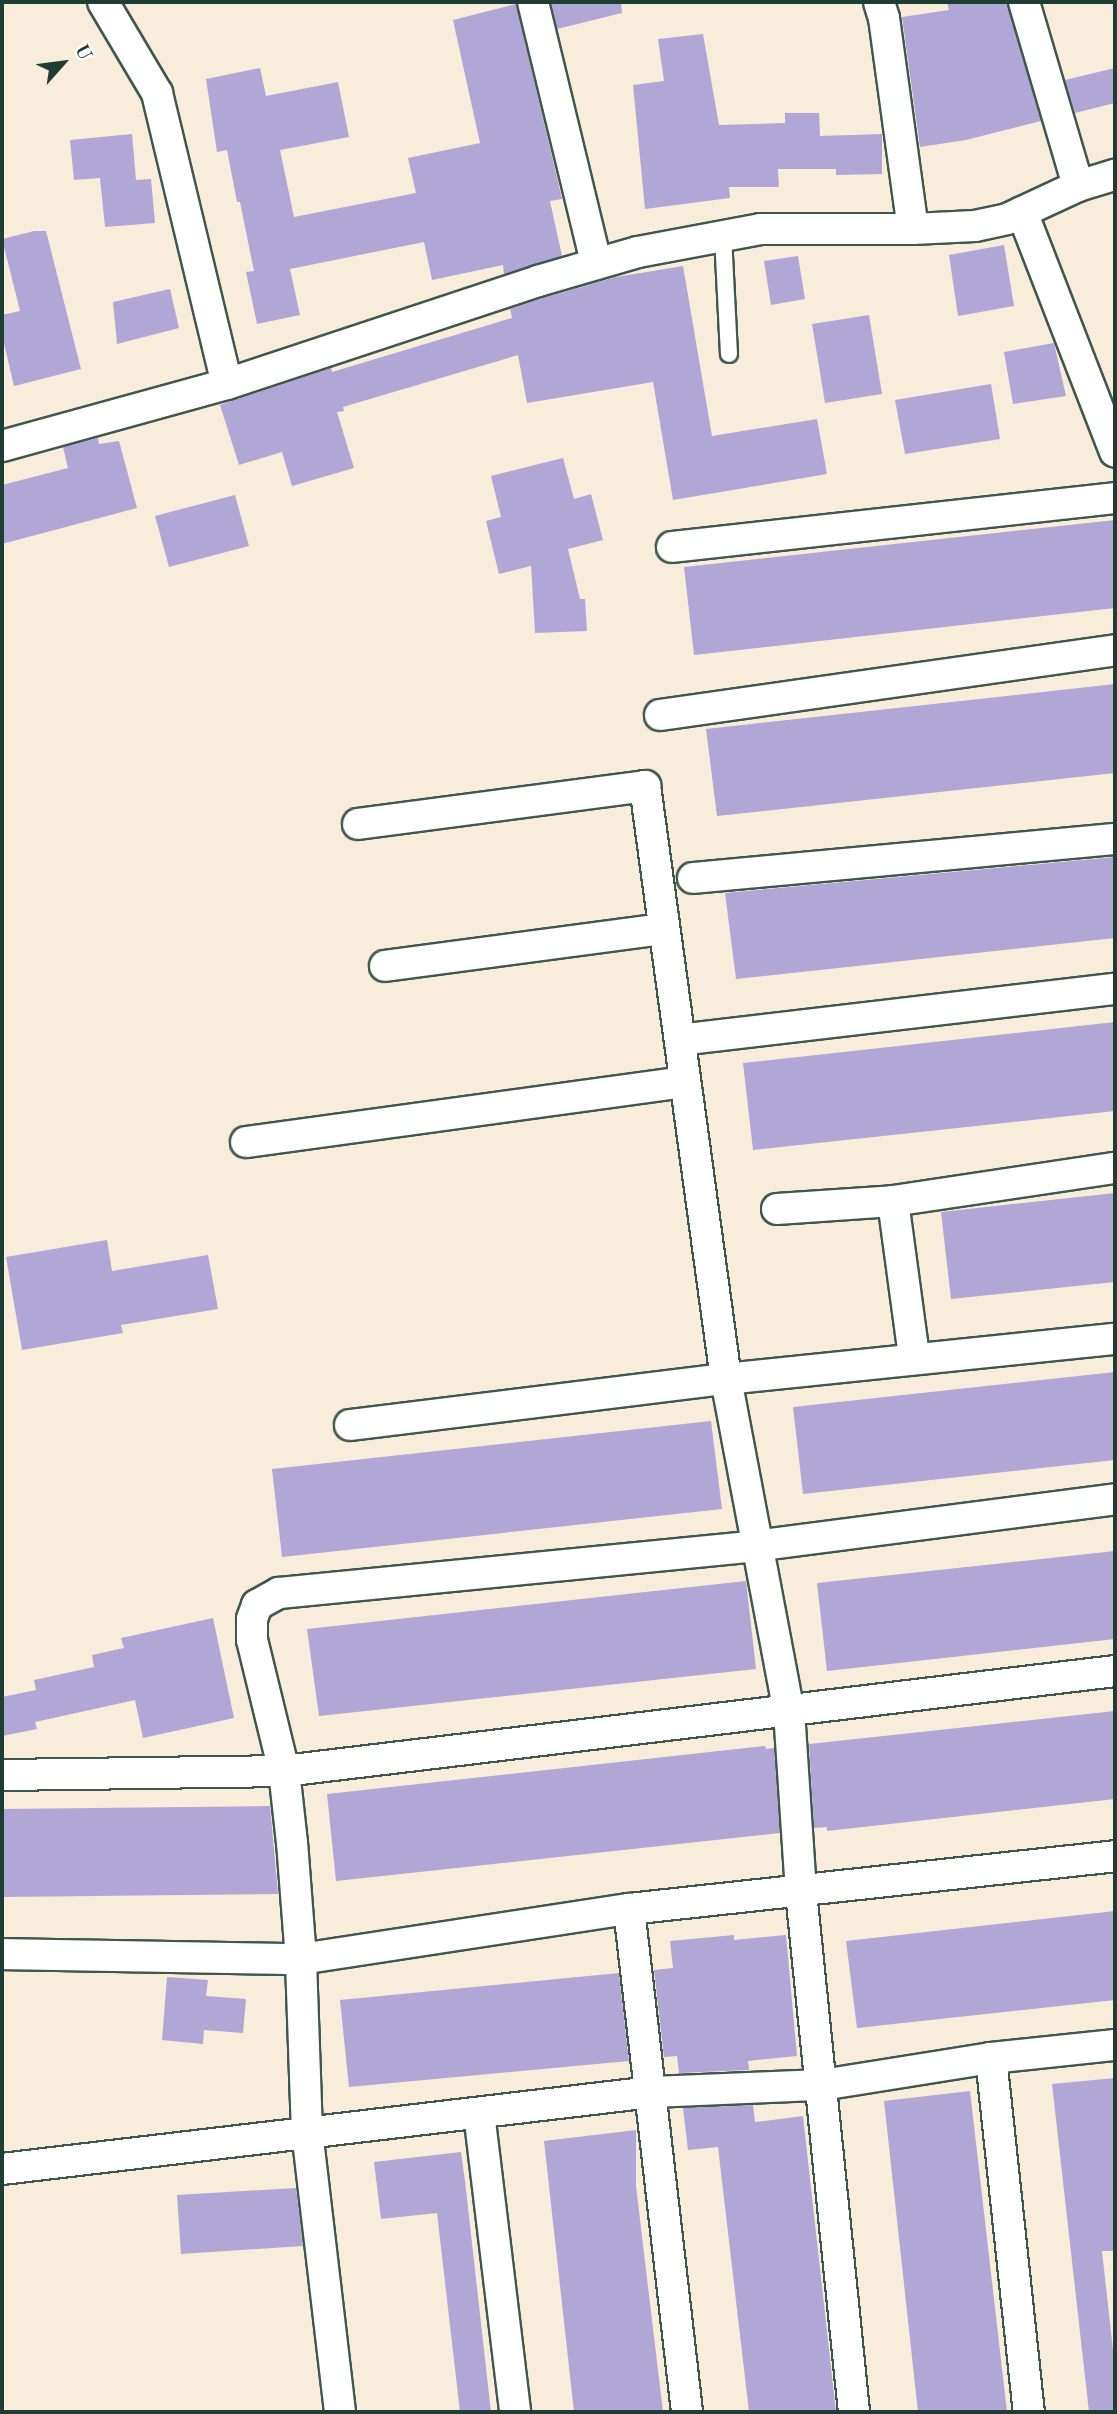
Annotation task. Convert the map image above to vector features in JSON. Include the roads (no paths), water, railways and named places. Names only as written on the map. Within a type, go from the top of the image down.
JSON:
[{"type":"street","points":[[103,2],[158,93],[227,384]]},
{"type":"street","points":[[533,2],[596,263]]},
{"type":"street","points":[[878,2],[884,18],[913,229]]},
{"type":"street","points":[[1024,2],[1078,186]]},
{"type":"street","points":[[2,446],[227,384],[596,263],[761,229],[913,229],[975,226],[1023,212],[1078,186],[1115,175]]},
{"type":"street","points":[[1023,212],[1115,452]]},
{"type":"street","points":[[672,547],[1115,498]]},
{"type":"street","points":[[660,715],[1115,650]]},
{"type":"street","points":[[358,824],[645,786],[726,1379],[755,1546],[789,1711],[801,1892],[854,2412]]},
{"type":"street","points":[[693,878],[1115,839]]},
{"type":"street","points":[[385,966],[664,929]]},
{"type":"street","points":[[696,1038],[1115,989]]},
{"type":"street","points":[[246,1142],[685,1082]]},
{"type":"street","points":[[777,1209],[892,1200],[1115,1168]]},
{"type":"street","points":[[892,1200],[914,1357]]},
{"type":"street","points":[[350,1425],[914,1357],[1115,1339]]},
{"type":"street","points":[[340,2412],[307,2133],[300,1959],[284,1771],[252,1640],[252,1619],[257,1605],[267,1597],[279,1593],[755,1546],[1115,1499]]},
{"type":"street","points":[[2,1775],[284,1771],[1115,1671]]},
{"type":"street","points":[[2,1954],[300,1959],[629,1909],[1115,1856]]},
{"type":"street","points":[[629,1909],[687,2412]]},
{"type":"street","points":[[2,2169],[652,2091],[822,2084],[990,2058],[1115,2045]]},
{"type":"street","points":[[990,2058],[1030,2412]]},
{"type":"street","points":[[479,2113],[515,2412]]},
{"type":"lane","points":[[723,236],[730,354]]}]
